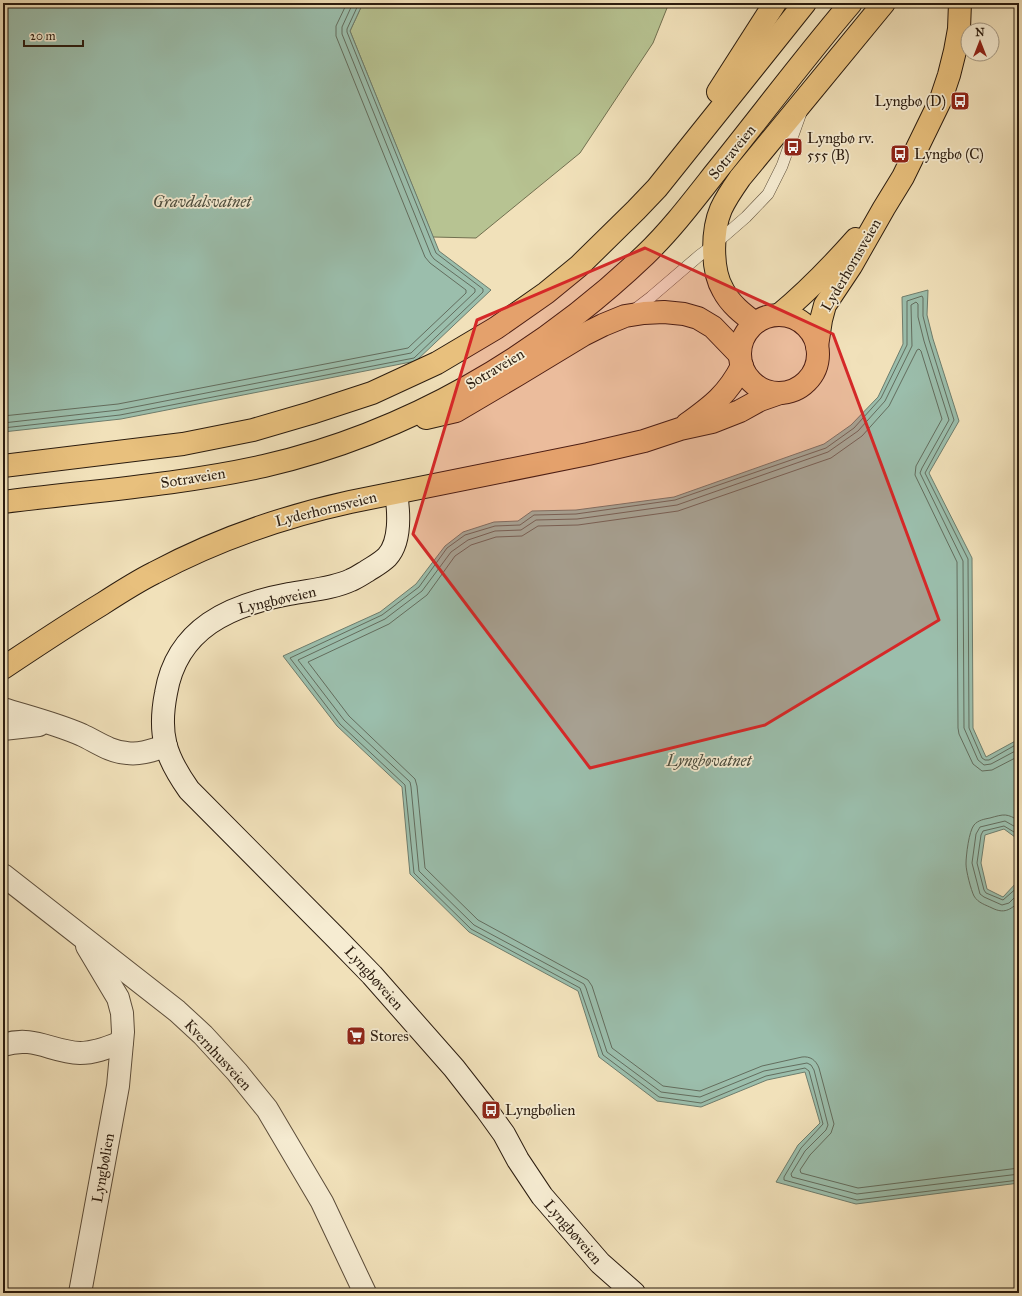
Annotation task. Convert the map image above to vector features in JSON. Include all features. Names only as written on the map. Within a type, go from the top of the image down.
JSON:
[{"type":"main road","points":[[657,188],[775,3]]},
{"type":"main road","points":[[3,466],[182,444],[253,430],[372,393],[437,363],[496,328],[546,293],[579,266],[657,188],[805,3]]},
{"type":"main road","name":"Sotraveien","points":[[3,502],[185,480],[264,466],[322,450],[389,426],[449,397],[510,362],[567,322],[645,254],[677,220],[851,3]]},
{"type":"main road","points":[[755,323],[731,303],[717,278],[715,244],[720,210],[729,193],[740,178],[884,3]]},
{"type":"main road","name":"Lyderhornsveien","points":[[817,346],[825,305],[851,266],[903,177],[941,99],[955,51],[959,29],[960,3]]},
{"type":"main road","name":"Lyderhornsveien","points":[[779,315],[838,260],[884,208]]},
{"type":"main road","points":[[389,426],[456,411],[583,335],[603,324],[625,316],[664,312],[684,314],[698,318],[713,327],[741,361],[747,376],[754,384],[766,391],[780,393],[793,390],[805,384],[813,373],[818,360],[817,346],[813,334],[804,324],[792,317],[779,315],[766,317],[755,323],[746,332],[741,343],[741,361]]},
{"type":"main road","name":"Lyderhornsveien","points":[[680,429],[706,410],[723,395],[734,382],[741,361]]},
{"type":"main road","name":"Lyderhornsveien","points":[[3,668],[119,593],[154,573],[192,554],[273,522],[312,511],[644,441],[680,429],[712,422],[740,411],[760,400],[780,393]]},
{"type":"street","name":"Lyngbøveien","points":[[396,493],[398,520],[396,536],[387,557],[375,567],[350,581],[320,590],[289,594],[243,605],[223,614],[196,633],[184,647],[174,665],[167,684],[163,715],[163,731],[166,746],[171,761],[189,790],[341,943],[454,1068],[504,1134],[518,1160],[542,1196],[600,1263],[634,1293]]},
{"type":"street","points":[[3,710],[54,724],[114,751],[128,754],[144,752],[166,746]]},
{"type":"street","points":[[3,729],[29,725],[54,724]]},
{"type":"street","name":"Kvernhusveien","points":[[3,875],[177,1011],[203,1035],[237,1072],[267,1109],[322,1202],[365,1293]]},
{"type":"street","name":"Lyngbølien","points":[[80,1293],[118,1086],[122,1042],[122,1013],[118,998],[84,939]]},
{"type":"street","points":[[3,1045],[22,1041],[35,1042],[80,1053],[94,1051],[122,1042]]},
{"type":"lane","points":[[625,316],[652,298],[700,255],[746,217],[768,194],[785,160],[804,100]]},
{"type":"highlighted area","points":[[645,248],[833,334],[939,620],[765,725],[590,768],[413,534],[477,320]]},
{"type":"shaded area","points":[[363,3],[669,3],[653,43],[580,153],[476,238],[433,237],[350,31]]},
{"type":"water","name":"Gravdalsvatnet","points":[[3,3],[363,3],[350,31],[439,251],[491,290],[416,361],[121,419],[3,432]]},
{"type":"water","name":"Lyngbøvatnet","points":[[928,290],[927,315],[959,421],[929,473],[972,558],[973,728],[986,757],[1019,739],[1019,840],[1004,829],[985,835],[981,863],[987,889],[1003,897],[1018,881],[1019,853],[1019,1183],[856,1204],[776,1182],[798,1145],[820,1123],[805,1072],[767,1080],[701,1107],[657,1101],[599,1057],[578,991],[469,932],[410,874],[402,787],[337,726],[283,656],[380,612],[416,584],[445,546],[463,532],[494,522],[518,521],[532,511],[576,510],[674,497],[824,444],[851,425],[878,397],[903,344],[902,297]]},
{"type":"place","name":"Lyngbø (D)","points":[[960,101]]},
{"type":"place","name":"Lyngbø rv. 555 (B)","points":[[793,147]]},
{"type":"place","name":"Lyngbø (C)","points":[[900,154]]},
{"type":"place","name":"Stores","points":[[356,1036]]},
{"type":"place","name":"Lyngbølien","points":[[491,1110]]}]
